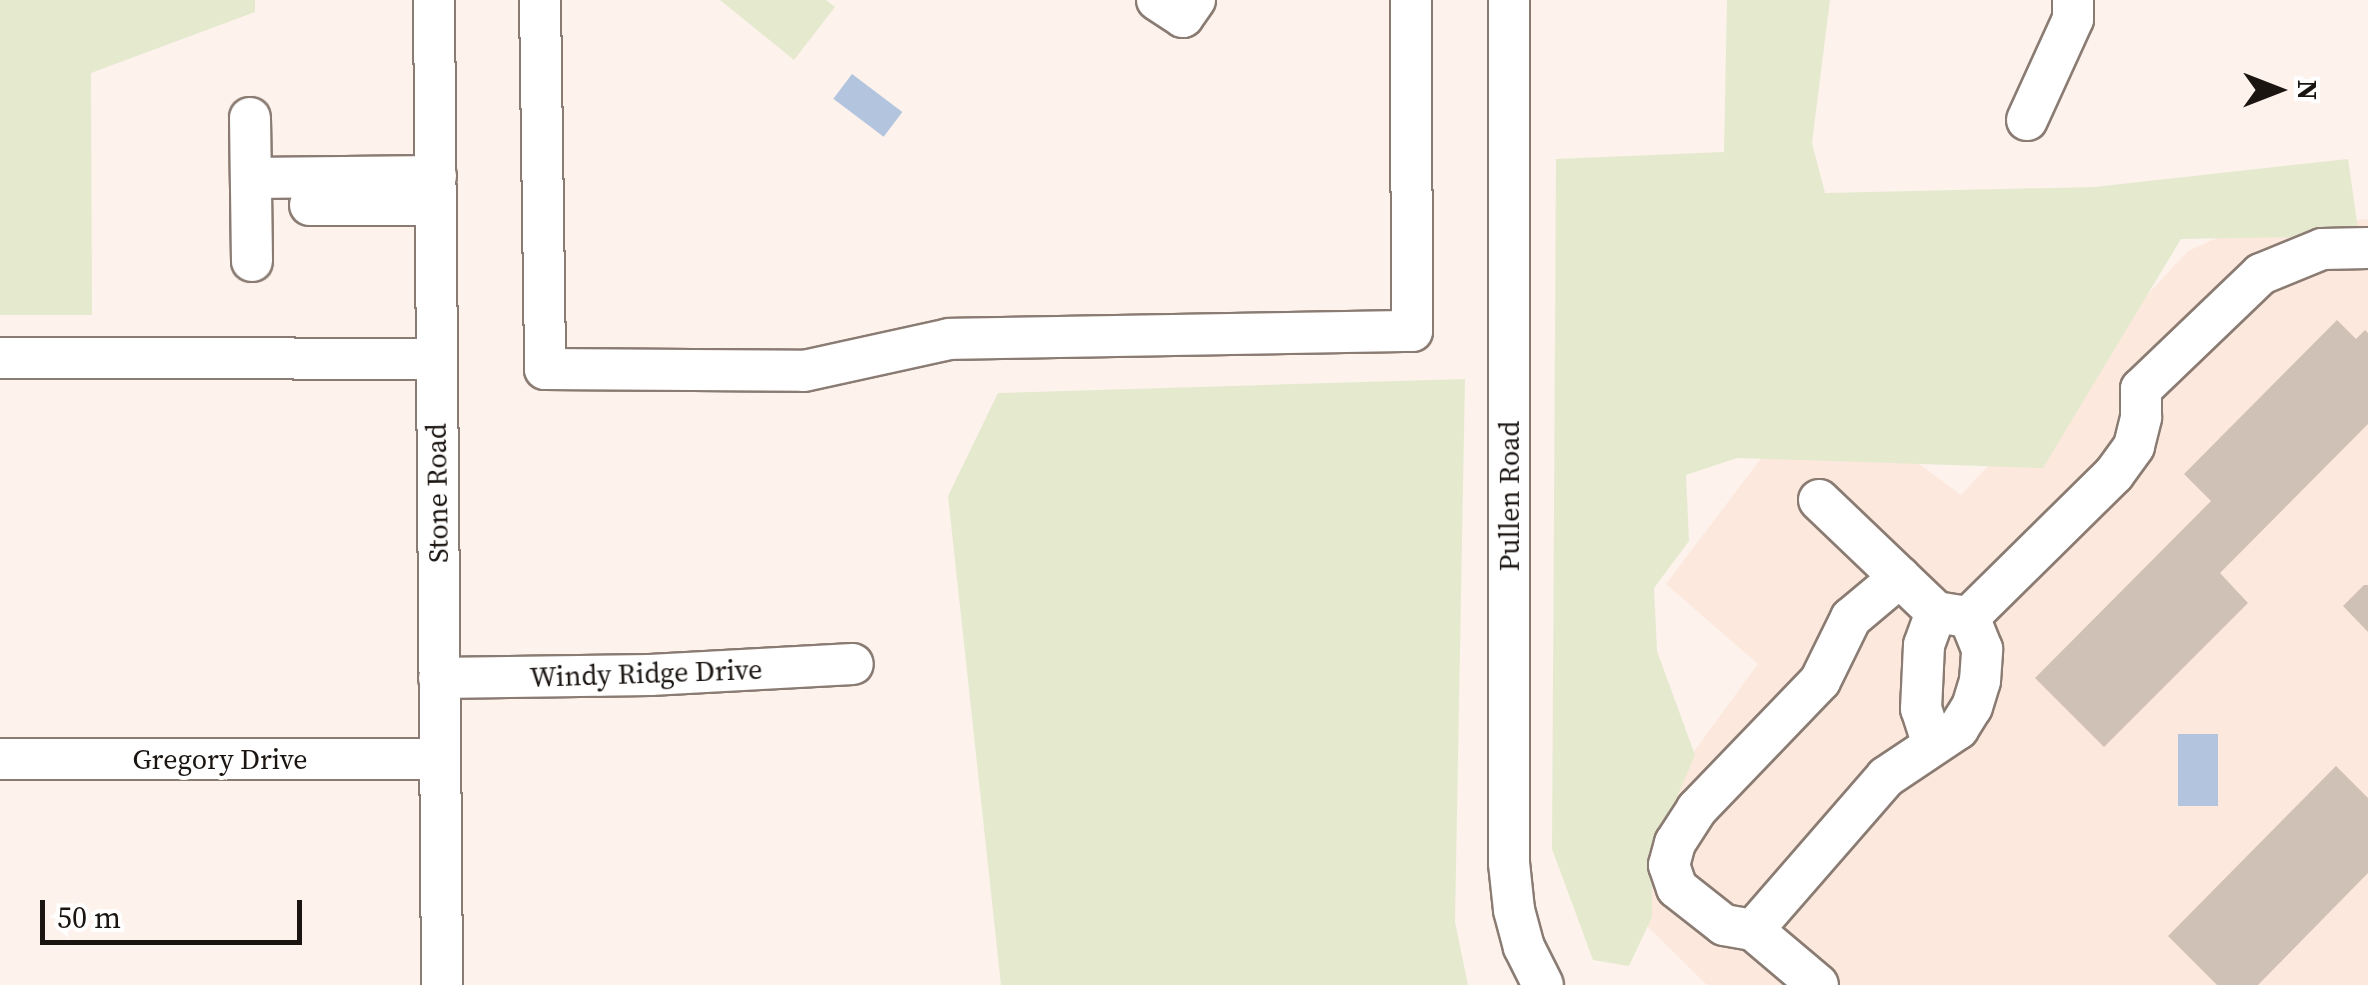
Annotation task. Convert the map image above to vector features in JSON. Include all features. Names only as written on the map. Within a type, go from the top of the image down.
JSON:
[{"type":"street","name":"Stone Road","points":[[434,0],[442,985]]},
{"type":"street","points":[[540,0],[546,369],[804,371],[949,339],[1412,331],[1411,0]]},
{"type":"street","points":[[1158,0],[1182,18],[1195,0]]},
{"type":"street","name":"Pullen Road","points":[[1509,0],[1509,863],[1514,910],[1524,947],[1543,985]]},
{"type":"street","points":[[2028,120],[2073,18],[2073,0]]},
{"type":"street","points":[[250,118],[252,261]]},
{"type":"street","points":[[251,191],[436,191]]},
{"type":"street","points":[[1934,745],[1921,709],[1924,645],[1952,614],[2114,474],[2134,446],[2141,416],[2141,390],[2261,274],[2322,249],[2368,248]]},
{"type":"street","points":[[0,358],[435,359]]},
{"type":"street","points":[[1753,930],[1886,777],[1958,729],[1972,707],[1980,682],[1982,649],[1952,614],[1900,577],[1819,500]]},
{"type":"street","points":[[1818,985],[1753,930],[1724,925],[1677,888],[1669,865],[1675,843],[1697,809],[1820,681],[1851,618],[1900,577]]},
{"type":"street","name":"Windy Ridge Drive","points":[[439,678],[650,675],[853,664]]},
{"type":"street","name":"Gregory Drive","points":[[0,759],[440,759]]},
{"type":"shaded area","points":[[2368,219],[2368,985],[1707,985],[1600,880],[1758,664],[1666,584],[1815,387],[1961,495],[2188,251],[2235,230]]},
{"type":"green space","points":[[0,0],[255,0],[255,12],[91,73],[92,315],[0,315]]},
{"type":"green space","points":[[720,0],[826,0],[835,7],[794,60]]},
{"type":"green space","points":[[1727,0],[1830,0],[1812,143],[1825,193],[2094,187],[2348,159],[2359,236],[2181,239],[2043,468],[1737,458],[1686,475],[1689,541],[1654,588],[1657,651],[1695,755],[1652,856],[1652,917],[1629,966],[1593,960],[1552,849],[1556,159],[1724,152]]},
{"type":"green space","points":[[1465,379],[1455,922],[1468,985],[1001,985],[948,496],[998,393]]},
{"type":"water","points":[[852,74],[902,112],[884,137],[833,99]]},
{"type":"water","points":[[2178,734],[2218,734],[2218,806],[2178,806]]},
{"type":"building","points":[[2337,320],[2356,339],[2365,330],[2368,333],[2368,424],[2220,573],[2248,603],[2104,747],[2035,678],[2211,501],[2184,474]]},
{"type":"building","points":[[2368,585],[2368,632],[2343,606]]},
{"type":"building","points":[[2336,766],[2368,798],[2368,873],[2258,985],[2217,985],[2168,936]]}]
